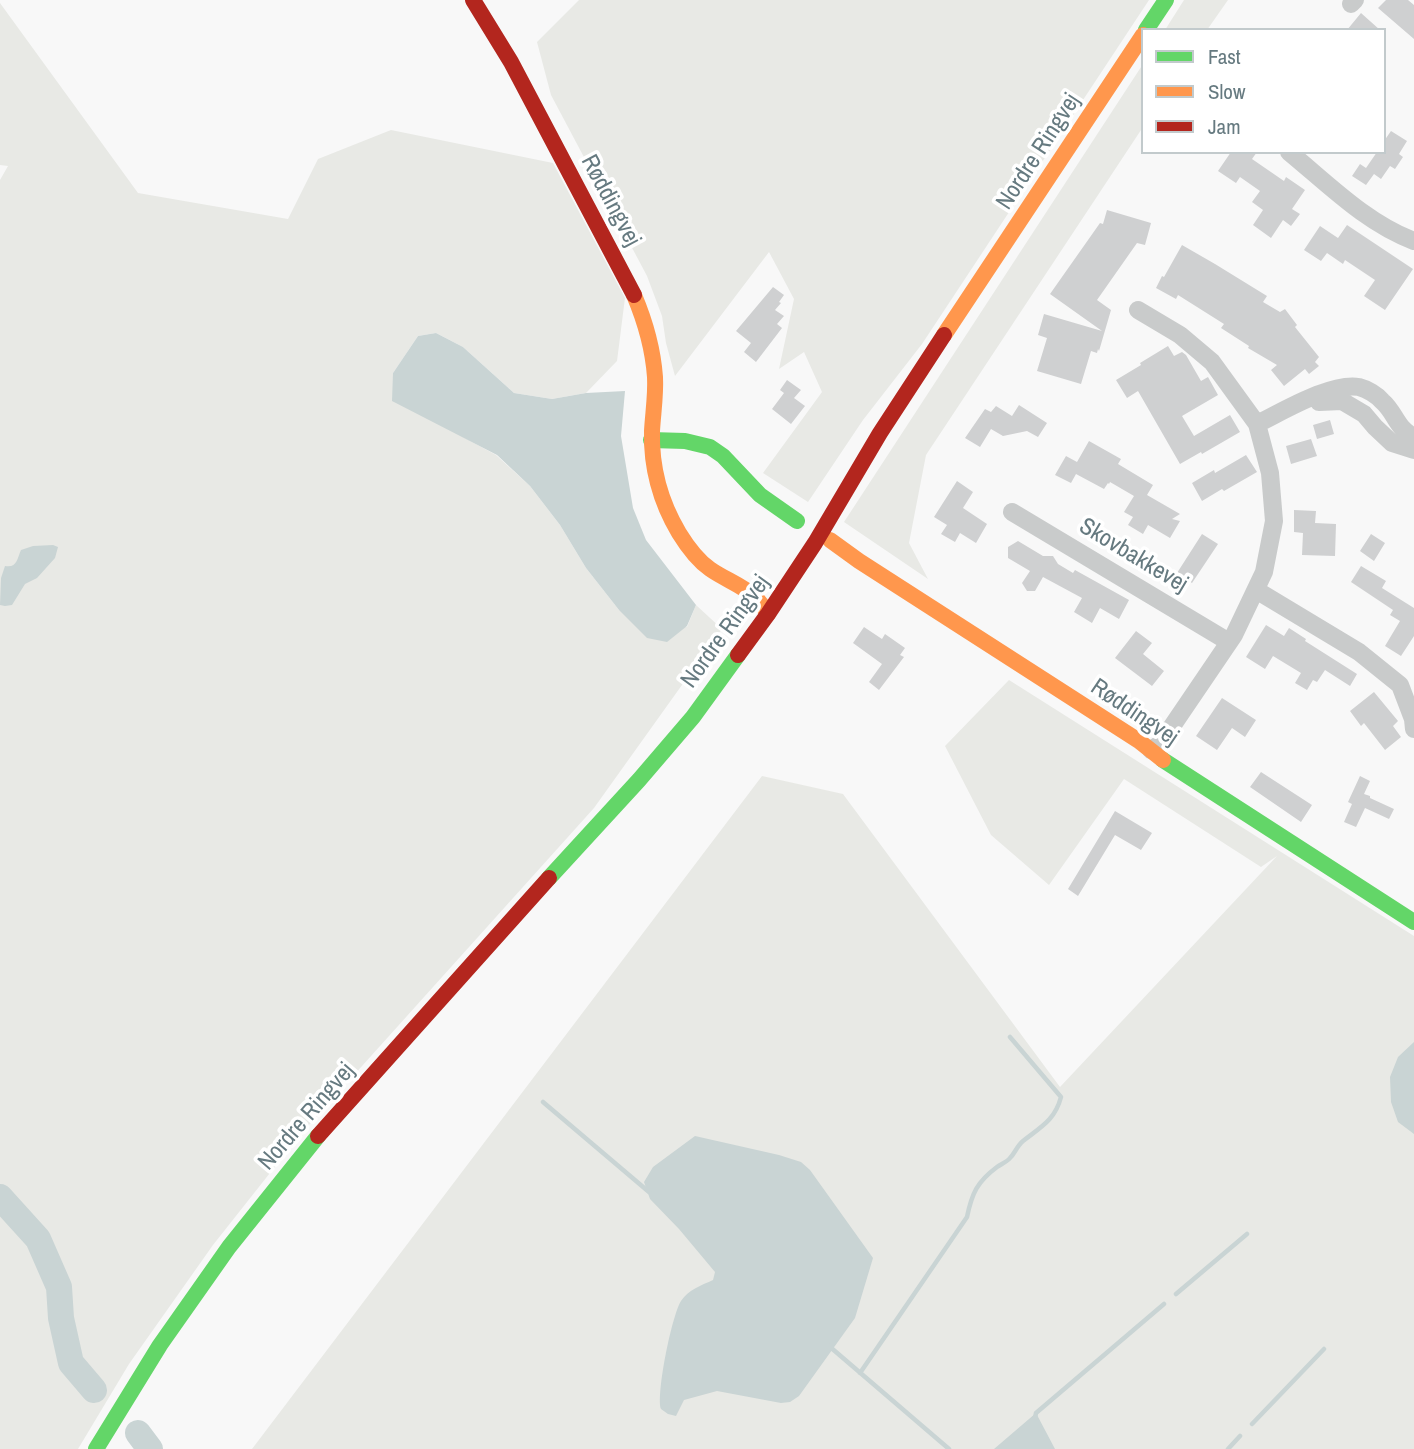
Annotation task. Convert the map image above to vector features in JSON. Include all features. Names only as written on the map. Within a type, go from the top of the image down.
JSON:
[{"type":"main road","name":"Røddingvej","points":[[473,0],[516,73],[635,296],[647,331],[654,370],[652,440],[655,475],[664,506],[677,530],[700,560],[756,598],[768,614]]},
{"type":"main road","points":[[1147,28],[1166,0]]},
{"type":"main road","name":"Nordre Ringvej","points":[[96,1449],[160,1345],[229,1247],[313,1142],[693,717],[768,614],[815,543],[880,433],[1141,38]]},
{"type":"main road","name":"Nordre Ringvej","points":[[652,440],[685,440],[710,447],[723,456],[760,495],[800,527],[880,433]]},
{"type":"main road","name":"Røddingvej","points":[[830,540],[1139,741],[1170,765],[1414,922]]},
{"type":"main road","name":"Nordre Ringvej","points":[[584,838],[663,729]]},
{"type":"street","points":[[1291,154],[1367,217],[1396,234],[1414,240]]},
{"type":"street","points":[[1138,310],[1180,335],[1212,362],[1257,424],[1270,473],[1274,521],[1264,572],[1229,642],[1160,744],[1151,750]]},
{"type":"street","points":[[1257,424],[1319,394],[1359,387],[1383,401],[1396,422],[1414,437]]},
{"type":"street","points":[[1301,402],[1342,401],[1364,414],[1392,443],[1414,450]]},
{"type":"street","name":"Skovbakkevej","points":[[1013,512],[1229,642]]},
{"type":"street","points":[[1256,590],[1359,652],[1400,685],[1414,729]]},
{"type":"shaded area","points":[[579,0],[1149,0],[922,344],[863,420],[808,502],[763,473],[822,392],[804,352],[779,369],[794,299],[769,252],[675,376],[662,316],[647,276],[551,95],[537,42]]},
{"type":"shaded area","points":[[1184,0],[1228,0],[1208,28],[1166,28]]},
{"type":"shaded area","points":[[0,3],[138,193],[288,219],[318,159],[391,130],[553,163],[625,298],[617,361],[586,393],[552,399],[514,393],[463,347],[436,333],[418,336],[393,373],[463,437],[496,455],[530,486],[560,525],[586,568],[619,610],[687,627],[696,605],[722,629],[594,808],[300,1135],[213,1245],[129,1364],[78,1449],[0,1449],[0,180],[8,166],[0,165]]},
{"type":"shaded area","points":[[1141,67],[1141,130],[926,455],[909,543],[928,579],[844,522]]},
{"type":"shaded area","points":[[436,333],[463,347],[514,393],[552,399],[586,393],[625,391],[621,436],[633,508],[646,540],[696,605],[687,626],[667,642],[647,638],[619,610],[586,568],[560,525],[530,486],[497,455],[392,401],[393,373],[418,336]]},
{"type":"shaded area","points":[[53,545],[58,547],[55,558],[37,578],[25,584],[12,605],[0,605],[1,578],[5,566],[14,564],[21,550]]},
{"type":"shaded area","points":[[1009,680],[1414,936],[1414,1449],[252,1449],[762,776],[843,794],[1060,1087],[1277,856],[1261,867],[1124,779],[1049,885],[991,835],[945,746]]},
{"type":"shaded area","points":[[1414,1042],[1414,1134],[1398,1122],[1391,1102],[1390,1077],[1398,1057]]},
{"type":"shaded area","points":[[695,1136],[801,1162],[810,1170],[873,1258],[855,1318],[799,1396],[790,1402],[781,1403],[717,1391],[684,1400],[676,1416],[661,1409],[663,1372],[677,1309],[687,1294],[713,1280],[715,1272],[650,1199],[644,1182],[653,1167]]},
{"type":"shaded area","points":[[1036,1413],[1055,1449],[994,1449]]},
{"type":"building","points":[[1386,0],[1408,0],[1414,5],[1414,39],[1378,8]]},
{"type":"building","points":[[1361,13],[1378,28],[1349,28]]},
{"type":"building","points":[[1391,131],[1407,141],[1399,154],[1403,157],[1395,169],[1390,166],[1381,179],[1374,174],[1366,185],[1352,176],[1360,164],[1366,168],[1376,154],[1386,154],[1386,138]]},
{"type":"building","points":[[1230,154],[1256,154],[1252,159],[1284,181],[1286,177],[1305,190],[1292,209],[1300,214],[1291,226],[1283,220],[1271,238],[1253,225],[1263,210],[1252,202],[1260,191],[1240,177],[1236,183],[1218,171]]},
{"type":"building","points":[[1107,210],[1151,223],[1145,245],[1137,243],[1097,300],[1111,310],[1099,351],[1091,351],[1081,384],[1037,371],[1047,338],[1038,335],[1044,314],[1102,331],[1050,294],[1100,223],[1103,224]]},
{"type":"building","points":[[1347,225],[1413,269],[1385,310],[1364,296],[1375,280],[1345,260],[1343,264],[1327,253],[1321,261],[1304,250],[1320,226],[1338,238]]},
{"type":"building","points":[[1182,245],[1267,296],[1263,302],[1280,312],[1285,309],[1297,325],[1295,327],[1319,357],[1315,362],[1319,366],[1309,374],[1305,369],[1284,386],[1271,370],[1277,365],[1221,328],[1224,324],[1178,295],[1176,299],[1156,288]]},
{"type":"building","points":[[773,287],[784,295],[775,310],[784,316],[777,324],[782,328],[756,362],[744,352],[751,343],[736,331]]},
{"type":"building","points":[[1168,346],[1174,356],[1182,352],[1186,355],[1201,381],[1208,377],[1218,395],[1182,416],[1194,436],[1230,415],[1240,432],[1180,464],[1138,391],[1127,398],[1116,380]]},
{"type":"building","points":[[787,380],[801,390],[794,398],[805,406],[791,424],[772,409],[784,393],[780,390]]},
{"type":"building","points":[[1019,405],[1047,423],[1038,437],[1027,431],[1003,436],[991,429],[980,447],[965,438],[985,409],[991,412],[996,406],[1012,416]]},
{"type":"building","points":[[1330,420],[1334,434],[1317,439],[1313,425]]},
{"type":"building","points":[[1311,439],[1317,456],[1291,464],[1286,446]]},
{"type":"building","points":[[1089,441],[1121,459],[1118,464],[1153,485],[1147,495],[1180,514],[1172,519],[1180,521],[1170,538],[1148,525],[1143,534],[1128,525],[1133,517],[1124,512],[1134,496],[1110,482],[1104,489],[1076,474],[1071,483],[1055,475],[1066,456],[1077,462]]},
{"type":"building","points":[[1246,455],[1257,472],[1202,501],[1192,483]]},
{"type":"building","points":[[957,481],[973,492],[963,508],[987,524],[976,543],[960,533],[955,542],[941,534],[947,525],[934,517]]},
{"type":"building","points":[[1294,510],[1316,511],[1315,523],[1336,524],[1335,556],[1302,555],[1303,533],[1294,532]]},
{"type":"building","points":[[1202,534],[1218,544],[1192,583],[1177,573]]},
{"type":"building","points":[[1371,534],[1385,543],[1374,561],[1360,551]]},
{"type":"building","points":[[1018,541],[1043,556],[1053,556],[1058,564],[1073,573],[1075,570],[1129,600],[1119,619],[1100,608],[1092,623],[1074,612],[1082,598],[1043,577],[1035,591],[1027,591],[1022,583],[1030,571],[1008,558],[1008,547]]},
{"type":"building","points":[[1361,566],[1386,581],[1382,588],[1414,608],[1414,636],[1401,656],[1385,646],[1400,621],[1390,615],[1393,610],[1351,582]]},
{"type":"building","points":[[1266,625],[1284,636],[1289,628],[1357,674],[1350,686],[1325,670],[1317,682],[1313,680],[1307,690],[1295,683],[1301,673],[1273,656],[1265,669],[1246,657]]},
{"type":"building","points":[[864,627],[882,639],[885,634],[905,648],[900,655],[904,657],[879,690],[869,682],[882,664],[853,643]]},
{"type":"building","points":[[1136,631],[1152,643],[1143,654],[1164,671],[1152,686],[1115,658]]},
{"type":"building","points":[[1374,692],[1398,721],[1393,726],[1401,737],[1385,750],[1364,723],[1361,726],[1350,711]]},
{"type":"building","points":[[1222,698],[1256,720],[1245,737],[1232,728],[1217,750],[1196,736]]},
{"type":"building","points":[[1261,772],[1312,805],[1301,822],[1250,787]]},
{"type":"building","points":[[1360,776],[1370,781],[1364,794],[1394,809],[1389,819],[1365,808],[1356,827],[1344,822],[1352,804],[1348,802]]},
{"type":"building","points":[[1115,811],[1152,833],[1141,850],[1115,835],[1078,896],[1068,889]]},
{"type":"waterway","points":[[860,1373],[967,1217],[973,1195],[980,1183],[1009,1159],[1019,1145],[1055,1112],[1061,1097],[1010,1037]]},
{"type":"waterway","points":[[543,1102],[649,1192]]},
{"type":"waterway","points":[[0,1197],[38,1239],[59,1287],[61,1318],[71,1363],[94,1390]]},
{"type":"waterway","points":[[1176,1294],[1247,1234]]},
{"type":"waterway","points":[[1035,1418],[1036,1413],[1164,1304]]},
{"type":"waterway","points":[[829,1346],[949,1449]]},
{"type":"waterway","points":[[1252,1424],[1324,1349]]},
{"type":"waterway","points":[[138,1433],[150,1449]]},
{"type":"waterway","points":[[1228,1449],[1240,1436]]},
{"type":"traffic: fast","points":[[1147,28],[1166,0]]},
{"type":"traffic: fast","points":[[651,440],[685,441],[710,447],[723,456],[760,495],[797,521]]},
{"type":"traffic: fast","points":[[549,878],[693,717],[738,655]]},
{"type":"traffic: fast","points":[[1163,760],[1414,922]]},
{"type":"traffic: fast","points":[[96,1449],[160,1345],[229,1247],[318,1136]]},
{"type":"traffic: slow","points":[[944,335],[1141,38]]},
{"type":"traffic: slow","points":[[634,295],[652,356],[655,384],[653,458],[667,509],[679,533],[697,557],[710,569],[750,593],[768,614]]},
{"type":"traffic: slow","points":[[830,540],[1139,741],[1163,760]]},
{"type":"traffic: jam","points":[[473,0],[511,62],[634,295]]},
{"type":"traffic: jam","points":[[738,655],[815,543],[880,433],[944,335]]},
{"type":"traffic: jam","points":[[318,1136],[549,878]]}]
